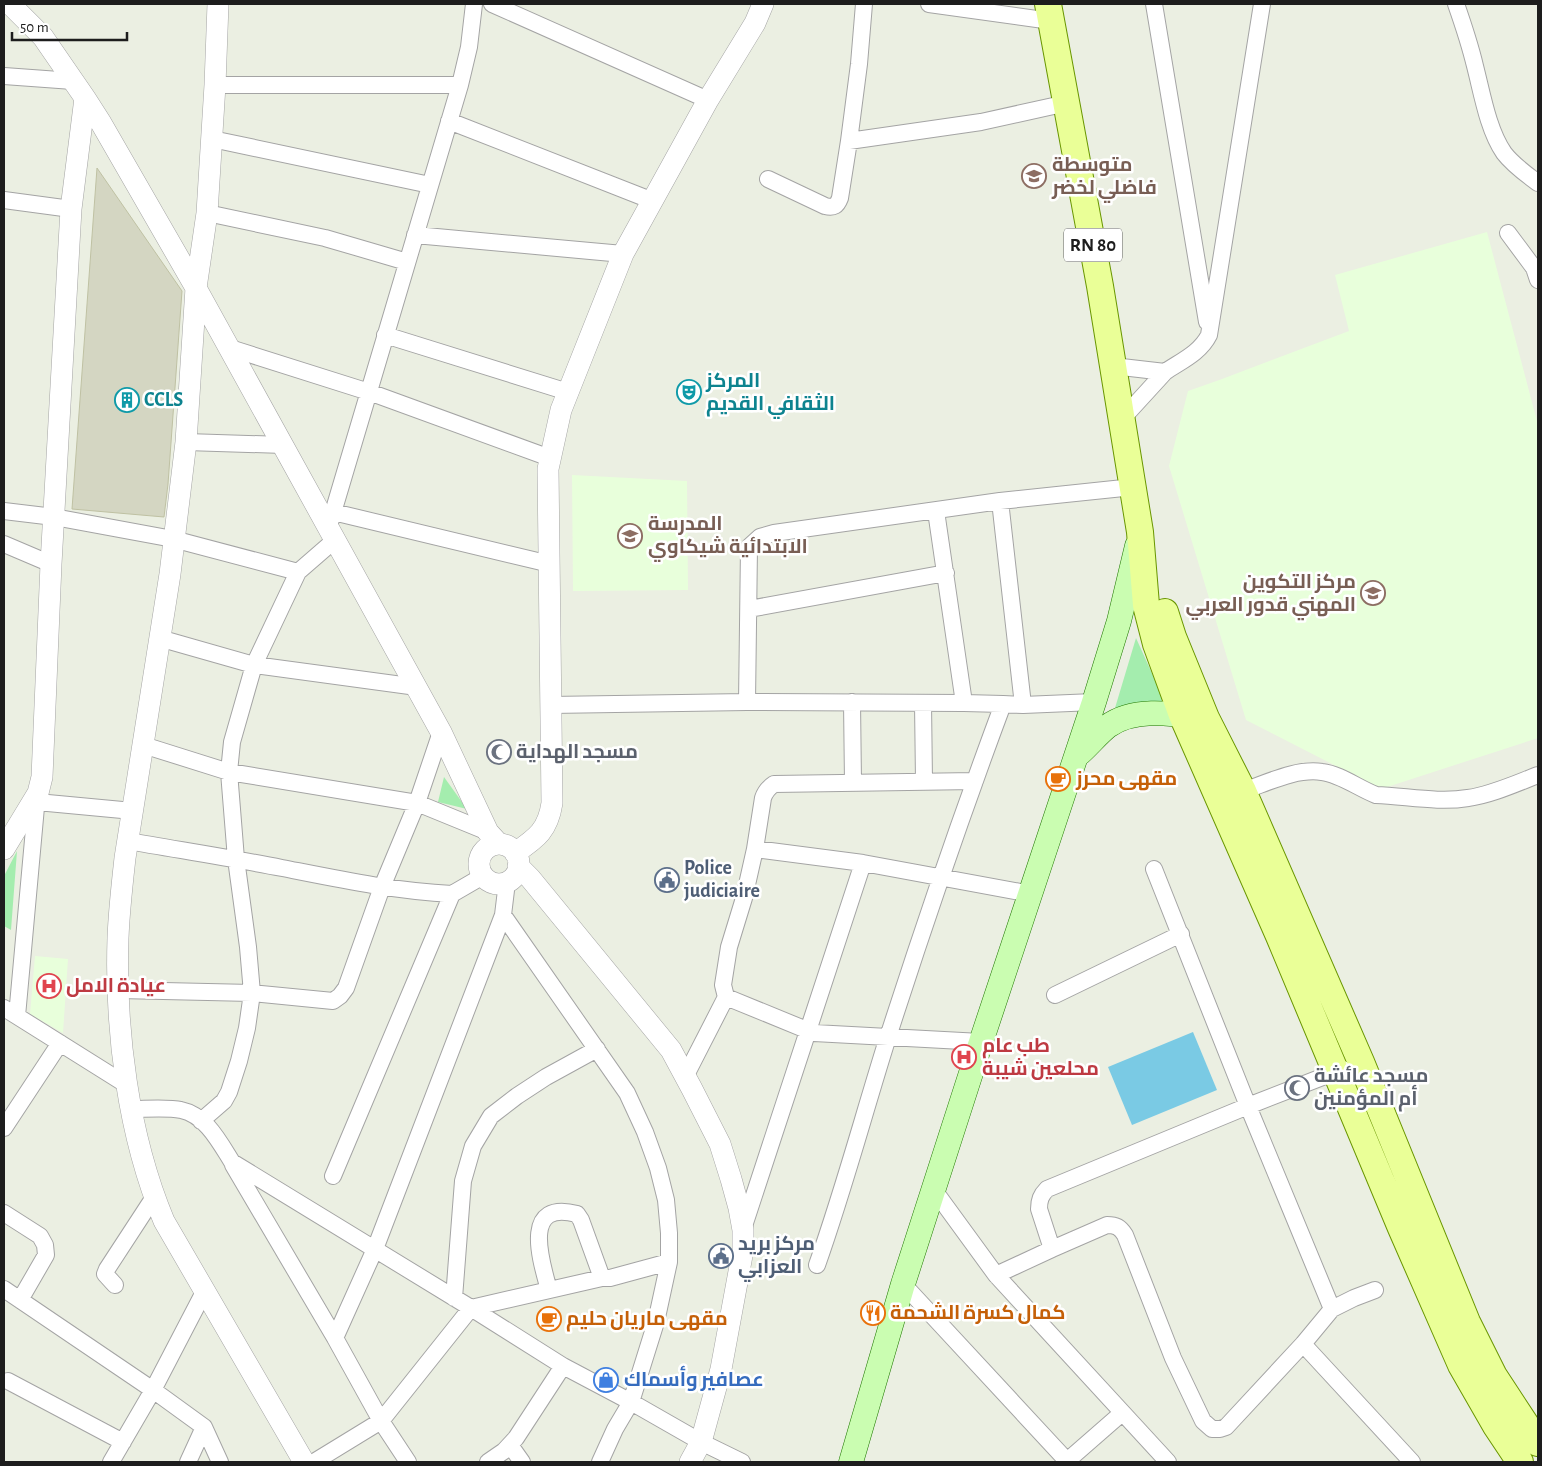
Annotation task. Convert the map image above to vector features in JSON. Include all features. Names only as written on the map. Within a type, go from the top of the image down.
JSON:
[{"type":"main road","name":"RN 80","points":[[1049,12],[1100,286],[1140,532],[1146,604],[1156,644],[1194,716],[1290,931],[1361,1062],[1467,1322],[1494,1376],[1538,1443]]},
{"type":"main road","points":[[851,1462],[903,1284],[1094,702],[1119,621],[1140,532]]},
{"type":"main road","points":[[1077,756],[1108,726],[1118,720],[1149,713],[1194,716]]},
{"type":"main road","name":"RN 80","points":[[1194,716],[1243,792],[1335,1072],[1461,1365],[1496,1426],[1520,1462]]},
{"type":"street","points":[[218,4],[207,213],[196,288],[186,442],[170,574],[125,858],[118,938],[122,1047],[131,1109],[139,1146],[154,1197],[164,1221],[304,1462]]},
{"type":"street","points":[[201,1121],[224,1101],[229,1092],[247,1028],[252,993],[236,859],[230,772],[232,742],[254,665],[298,572],[332,526],[368,392],[460,85],[469,47],[474,4]]},
{"type":"street","points":[[492,4],[708,100]]},
{"type":"street","points":[[768,179],[825,206],[834,207],[838,204],[849,141],[859,64],[864,4]]},
{"type":"street","points":[[929,4],[1049,12]]},
{"type":"street","points":[[1154,4],[1209,334]]},
{"type":"street","points":[[1122,419],[1164,372],[1199,350],[1209,334],[1262,4]]},
{"type":"street","points":[[1456,4],[1470,45],[1490,123],[1498,143],[1513,162],[1538,183]]},
{"type":"street","points":[[506,856],[488,848],[483,852],[479,864],[483,876],[494,883],[500,884],[506,856],[535,840],[545,827],[552,803],[548,469],[561,410],[624,254],[708,100],[756,24],[760,5]]},
{"type":"street","points":[[13,13],[43,37],[101,123],[332,526],[506,856],[503,915],[375,1249],[335,1338]]},
{"type":"street","points":[[4,76],[79,90]]},
{"type":"street","points":[[215,85],[460,85]]},
{"type":"street","points":[[79,90],[51,564],[42,777],[37,797],[10,1012],[122,1082],[127,1083]]},
{"type":"street","points":[[849,141],[981,122],[1067,103]]},
{"type":"street","points":[[449,121],[652,201]]},
{"type":"street","points":[[212,139],[430,185]]},
{"type":"street","points":[[4,200],[71,209]]},
{"type":"street","points":[[207,213],[325,238],[407,262]]},
{"type":"street","points":[[1508,233],[1534,268],[1538,280]]},
{"type":"street","points":[[415,235],[624,254]]},
{"type":"street","points":[[385,335],[568,392]]},
{"type":"street","points":[[230,348],[368,392],[550,458]]},
{"type":"street","points":[[1113,366],[1164,372]]},
{"type":"street","points":[[186,442],[284,445]]},
{"type":"street","points":[[747,702],[749,547],[760,537],[774,533],[1000,501],[1133,487]]},
{"type":"street","points":[[1000,501],[1023,705]]},
{"type":"street","points":[[4,510],[54,517],[173,539],[298,572]]},
{"type":"street","points":[[936,511],[964,703]]},
{"type":"street","points":[[332,526],[550,564]]},
{"type":"street","points":[[4,544],[51,564]]},
{"type":"street","points":[[748,609],[946,573]]},
{"type":"street","points":[[159,638],[254,665],[417,687]]},
{"type":"street","points":[[550,705],[747,702],[1023,705],[1094,702]]},
{"type":"street","points":[[852,702],[853,782]]},
{"type":"street","points":[[923,703],[924,781]]},
{"type":"street","points":[[817,1264],[839,1202],[888,1037],[941,878],[1003,704]]},
{"type":"street","points":[[119,990],[252,993],[327,1001],[333,1001],[340,996],[346,988],[382,887],[417,803],[442,732]]},
{"type":"street","points":[[143,745],[230,772],[417,803],[506,856],[530,878],[670,1050],[720,1144],[731,1178],[742,1230],[743,1250],[723,1360],[700,1442],[690,1462]]},
{"type":"street","points":[[1243,792],[1290,775],[1323,772],[1376,794],[1443,800],[1469,798],[1507,787],[1538,775]]},
{"type":"street","points":[[686,1077],[726,997],[723,985],[729,948],[744,898],[765,793],[774,784],[975,781]]},
{"type":"street","points":[[37,797],[132,811]]},
{"type":"street","points":[[5,844],[37,797]]},
{"type":"street","points":[[128,841],[236,859],[382,887],[422,892],[452,894],[483,876]]},
{"type":"street","points":[[755,849],[863,863],[1031,894]]},
{"type":"street","points":[[742,1230],[863,863]]},
{"type":"street","points":[[1154,869],[1248,1106],[1332,1309]]},
{"type":"street","points":[[333,1176],[452,894]]},
{"type":"street","points":[[503,915],[627,1093],[645,1132],[658,1168],[666,1200],[669,1262],[656,1322],[631,1402],[600,1462]]},
{"type":"street","points":[[1055,995],[1181,934]]},
{"type":"street","points":[[726,997],[814,1033],[981,1042]]},
{"type":"street","points":[[4,1128],[60,1042]]},
{"type":"street","points":[[454,1298],[463,1181],[473,1146],[490,1116],[546,1077],[597,1049]]},
{"type":"street","points":[[1052,1248],[1038,1209],[1042,1195],[1047,1190],[1248,1106],[1361,1062]]},
{"type":"street","points":[[131,1109],[180,1110],[191,1113],[218,1140],[382,1421],[408,1462]]},
{"type":"street","points":[[232,1162],[563,1366],[631,1402],[700,1442],[742,1462]]},
{"type":"street","points":[[934,1190],[996,1275],[1168,1462]]},
{"type":"street","points":[[115,1285],[105,1274],[154,1197]]},
{"type":"street","points":[[549,1290],[538,1238],[543,1220],[553,1214],[569,1212],[578,1214],[602,1278]]},
{"type":"street","points":[[4,1213],[40,1236],[45,1245],[46,1255],[20,1300]]},
{"type":"street","points":[[996,1275],[1052,1248],[1107,1225],[1121,1228],[1173,1358],[1204,1421],[1212,1429],[1220,1430],[1226,1427],[1303,1344],[1332,1309],[1375,1290]]},
{"type":"street","points":[[314,1462],[382,1421],[471,1308],[602,1278],[610,1278],[669,1262]]},
{"type":"street","points":[[903,1284],[1067,1462],[1122,1413]]},
{"type":"street","points":[[4,1288],[154,1390],[204,1427],[220,1462]]},
{"type":"street","points":[[111,1462],[154,1390],[204,1292]]},
{"type":"street","points":[[1303,1344],[1412,1462]]},
{"type":"street","points":[[488,1462],[516,1438],[563,1366]]},
{"type":"street","points":[[5,1383],[123,1442]]},
{"type":"street","points":[[188,1462],[204,1427]]},
{"type":"street","points":[[510,1445],[522,1462]]},
{"type":"shaded area","name":"مركز التكوين المهني قدور العربي","points":[[1487,232],[1538,425],[1538,738],[1381,789],[1246,720],[1169,466],[1188,391],[1349,331],[1335,275]]},
{"type":"shaded area","name":"المدرسة الابتدائية شيكاوي","points":[[572,475],[687,481],[688,590],[573,591]]},
{"type":"shaded area","name":"عيادة الامل","points":[[35,956],[68,959],[63,1033],[30,1014]]},
{"type":"shaded area","points":[[1193,1032],[1217,1090],[1132,1125],[1108,1067]]},
{"type":"green space","points":[[1136,638],[1165,702],[1112,718]]},
{"type":"green space","points":[[444,777],[467,809],[438,802]]},
{"type":"green space","points":[[17,851],[11,930],[4,926],[4,876]]},
{"type":"building","name":"CCLS","points":[[97,168],[182,291],[164,517],[72,509]]},
{"type":"place","name":"متوسطة فاضلي لخضر","points":[[1034,176]]},
{"type":"place","name":"المركز الثقافي القديم","points":[[689,392]]},
{"type":"place","name":"CCLS","points":[[127,400]]},
{"type":"place","name":"المدرسة الابتدائية شيكاوي","points":[[630,536]]},
{"type":"place","name":"مركز التكوين المهني قدور العربي","points":[[1373,593]]},
{"type":"place","name":"مسجد الهداية","points":[[499,752]]},
{"type":"place","name":"مقهى محرز","points":[[1058,779]]},
{"type":"place","name":"Police judiciaire","points":[[667,880]]},
{"type":"place","name":"عيادة الامل","points":[[49,986]]},
{"type":"place","name":"طب عام محلعين شيبة","points":[[964,1057]]},
{"type":"place","name":"مسجد عائشة أم المؤمنين","points":[[1297,1088]]},
{"type":"place","name":"مركز بريد العزابي","points":[[721,1256]]},
{"type":"place","name":"كمال كسرة الشحمة","points":[[873,1313]]},
{"type":"place","name":"مقهى ماريان حليم","points":[[549,1319]]},
{"type":"place","name":"عصافير وأسماك","points":[[606,1380]]}]
